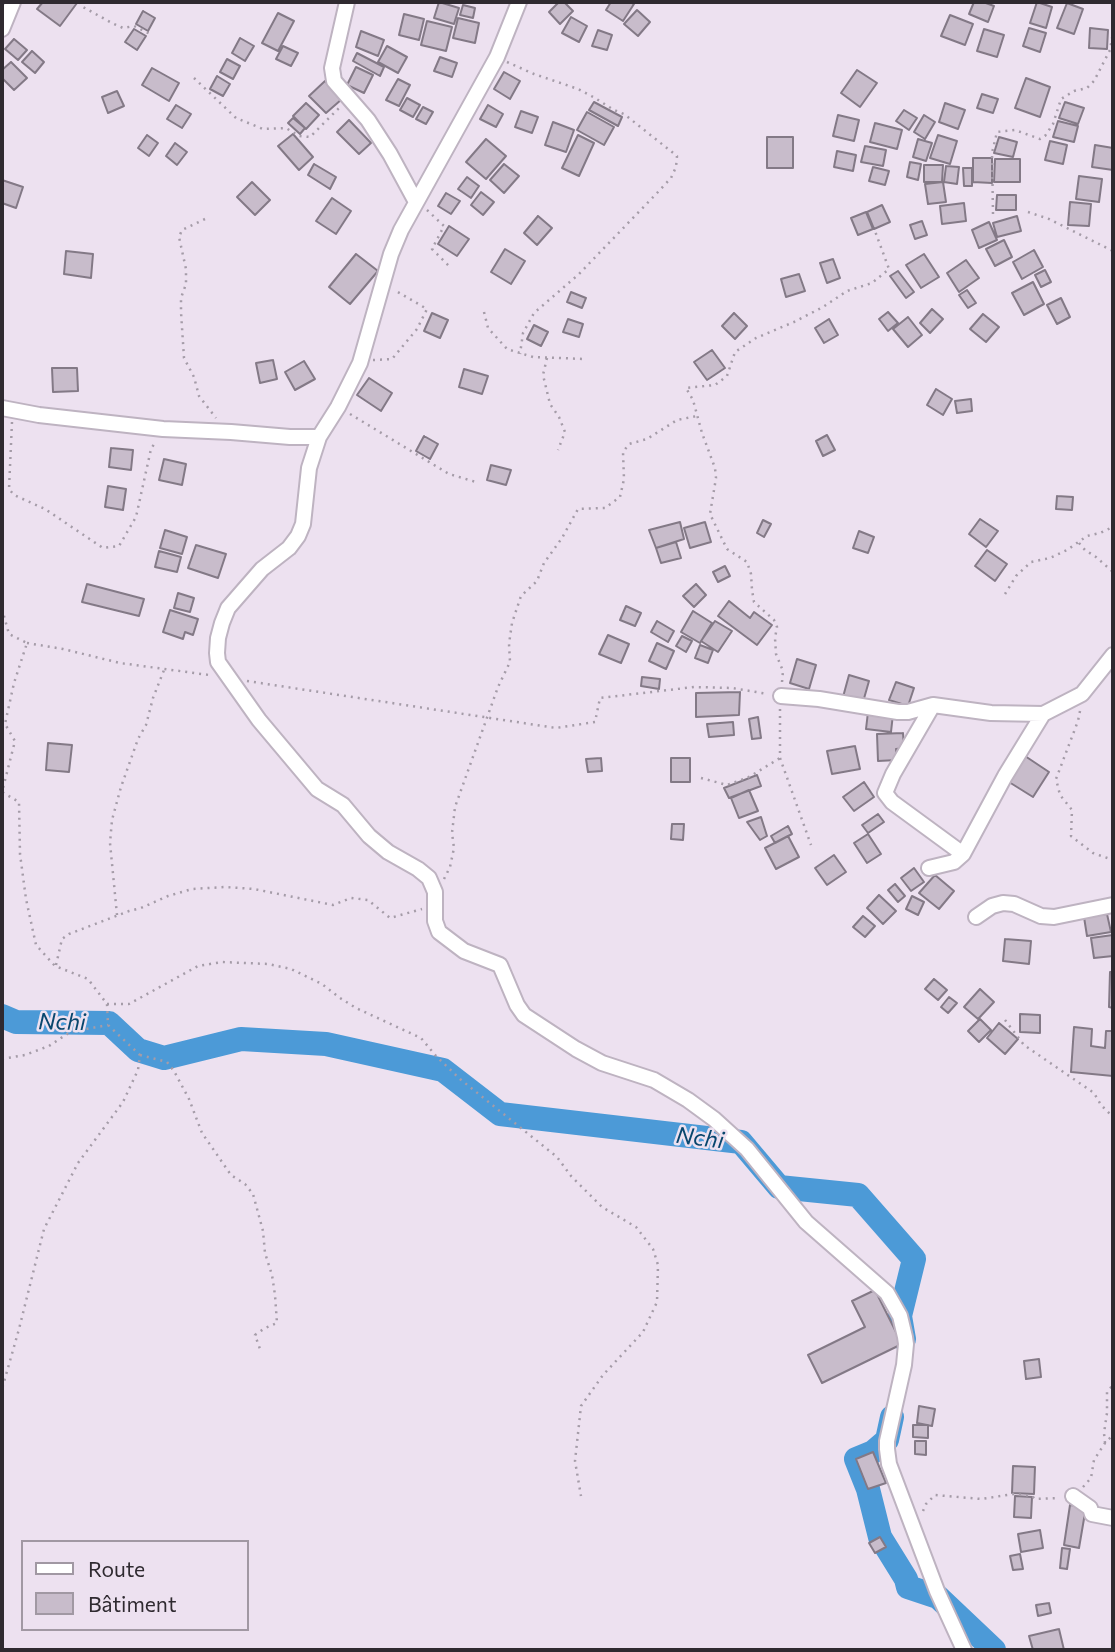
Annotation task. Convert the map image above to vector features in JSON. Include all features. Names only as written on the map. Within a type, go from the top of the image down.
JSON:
[{"type":"street","points":[[2,29],[13,2]]},
{"type":"street","points":[[347,2],[332,68],[334,81],[368,120],[416,202]]},
{"type":"street","points":[[519,2],[497,57],[416,202],[391,254],[360,363],[319,438],[309,468],[303,524],[298,536],[289,548],[261,569],[228,608],[222,623],[218,662],[259,720],[317,789],[343,805],[369,836],[388,852],[425,874],[432,883],[435,921],[439,932],[464,951],[500,965],[524,1015],[602,1063],[654,1080],[714,1119],[747,1149],[806,1222],[887,1293],[900,1316],[906,1344],[887,1449],[893,1477],[937,1591],[964,1650]]},
{"type":"street","points":[[7,408],[39,415],[163,429],[319,438]]},
{"type":"street","points":[[781,696],[819,699],[898,712],[933,705],[991,713],[1043,714],[1082,694],[1113,655]]},
{"type":"street","points":[[933,705],[885,793],[891,802],[963,854]]},
{"type":"street","points":[[929,868],[954,862],[963,854],[1005,776],[1043,714]]},
{"type":"street","points":[[976,917],[992,906],[1003,903],[1014,904],[1041,916],[1054,917],[1113,905]]},
{"type":"street","points":[[1073,1496],[1090,1508],[1092,1514],[1113,1518]]},
{"type":"path","points":[[79,2],[83,7],[123,28],[134,26],[152,35]]},
{"type":"path","points":[[993,215],[992,153],[997,132],[1015,130],[1041,139],[1045,136],[1053,124],[1061,99],[1074,91],[1087,88],[1094,81],[1110,50],[1113,32]]},
{"type":"path","points":[[497,57],[595,98],[624,114],[677,156],[671,178],[579,274],[534,313],[523,333],[520,354]]},
{"type":"path","points":[[194,78],[236,118],[263,128],[286,128],[299,136],[310,137],[349,97]]},
{"type":"path","points":[[416,202],[443,226],[432,249],[450,267]]},
{"type":"path","points":[[1028,212],[1049,219],[1113,251]]},
{"type":"path","points":[[205,219],[182,230],[179,237],[186,269],[186,284],[181,298],[184,358],[194,377],[199,396],[231,432]]},
{"type":"path","points":[[810,845],[780,758],[779,720],[783,671],[776,654],[777,627],[774,620],[754,602],[747,562],[727,549],[710,514],[715,468],[693,400],[686,388],[715,385],[727,376],[735,352],[756,338],[813,312],[847,291],[872,283],[889,270],[875,232]]},
{"type":"path","points":[[360,363],[392,359],[417,329],[427,309],[383,284]]},
{"type":"path","points":[[484,312],[488,328],[507,349],[533,357],[584,359]]},
{"type":"path","points":[[547,358],[543,375],[550,404],[565,432],[558,450]]},
{"type":"path","points":[[338,407],[449,474],[475,482]]},
{"type":"path","points":[[7,408],[11,470],[9,489],[14,495],[45,509],[103,548],[120,546],[136,517],[151,449],[163,429]]},
{"type":"path","points":[[55,966],[62,939],[69,934],[192,889],[254,889],[333,905],[351,898],[368,900],[390,918],[416,912],[435,898],[450,867],[454,848],[452,833],[455,807],[498,687],[510,663],[512,623],[521,596],[537,581],[544,563],[578,509],[605,508],[620,497],[624,479],[624,452],[629,444],[647,439],[677,419],[696,416]]},
{"type":"path","points":[[1005,594],[1016,576],[1031,562],[1050,558],[1087,536],[1113,527]]},
{"type":"path","points":[[1078,543],[1113,572]]},
{"type":"path","points":[[2,609],[9,634],[27,643],[120,663],[556,728],[595,722],[600,698],[694,687],[732,688],[781,696]]},
{"type":"path","points":[[27,643],[5,724],[15,741],[2,792],[19,802],[20,854],[36,945],[55,966],[88,979],[107,1004],[108,1025],[140,1055],[167,1062],[189,1099],[202,1133],[231,1175],[253,1194],[272,1275],[277,1323],[255,1335],[260,1349]]},
{"type":"path","points":[[117,915],[110,843],[112,820],[138,738],[146,725],[165,669]]},
{"type":"path","points":[[1082,694],[1078,721],[1056,779],[1060,795],[1072,810],[1071,835],[1093,853],[1113,860]]},
{"type":"path","points":[[701,778],[727,785],[749,777],[780,758]]},
{"type":"path","points":[[107,1004],[129,1004],[198,966],[222,962],[268,964],[290,969],[322,984],[356,1008],[421,1038],[460,1079],[557,1157],[571,1176],[602,1207],[636,1227],[653,1249],[658,1265],[657,1302],[643,1332],[603,1375],[581,1406],[575,1461],[581,1496]]},
{"type":"path","points":[[1005,1020],[1024,1045],[1094,1093],[1113,1117]]},
{"type":"path","points":[[2,1059],[37,1051],[70,1032],[108,1025]]},
{"type":"path","points":[[2,1389],[44,1229],[78,1163],[123,1102],[138,1070],[140,1055]]},
{"type":"path","points":[[1105,1443],[1107,1392],[1113,1385]]},
{"type":"path","points":[[913,1530],[926,1504],[935,1495],[981,1499],[1014,1494],[1032,1496],[1035,1499],[1073,1496],[1079,1493],[1085,1482],[1091,1478],[1094,1460],[1113,1435]]},
{"type":"building","points":[[43,2],[77,3],[60,26],[37,9]]},
{"type":"building","points":[[439,2],[459,8],[454,24],[434,18]]},
{"type":"building","points":[[559,2],[564,2],[573,11],[560,24],[549,12]]},
{"type":"building","points":[[611,2],[634,4],[623,21],[606,10]]},
{"type":"building","points":[[974,2],[994,6],[988,22],[969,14]]},
{"type":"building","points":[[1037,2],[1052,7],[1046,28],[1030,23]]},
{"type":"building","points":[[1067,3],[1083,9],[1074,34],[1057,28]]},
{"type":"building","points":[[463,5],[475,8],[473,18],[460,15]]},
{"type":"building","points":[[637,10],[650,22],[638,36],[624,24]]},
{"type":"building","points":[[143,11],[155,18],[148,31],[136,24]]},
{"type":"building","points":[[278,13],[294,21],[278,51],[262,43]]},
{"type":"building","points":[[404,14],[424,19],[419,40],[399,35]]},
{"type":"building","points":[[950,15],[973,24],[965,45],[941,36]]},
{"type":"building","points":[[571,17],[587,26],[579,42],[562,33]]},
{"type":"building","points":[[458,18],[479,23],[475,43],[453,38]]},
{"type":"building","points":[[427,21],[452,27],[446,51],[421,45]]},
{"type":"building","points":[[1029,28],[1046,33],[1040,52],[1023,46]]},
{"type":"building","points":[[1090,28],[1108,30],[1107,49],[1089,48]]},
{"type":"building","points":[[134,29],[146,36],[137,50],[125,42]]},
{"type":"building","points":[[984,29],[1004,35],[997,57],[977,51]]},
{"type":"building","points":[[598,30],[612,35],[607,50],[592,46]]},
{"type":"building","points":[[361,31],[384,40],[378,56],[356,47]]},
{"type":"building","points":[[240,38],[254,46],[245,61],[232,53]]},
{"type":"building","points":[[14,39],[27,50],[18,60],[5,49]]},
{"type":"building","points":[[283,46],[298,53],[291,66],[276,59]]},
{"type":"building","points":[[387,46],[407,57],[398,73],[378,62]]},
{"type":"building","points":[[32,51],[44,62],[35,73],[22,62]]},
{"type":"building","points":[[357,53],[384,67],[380,76],[353,61]]},
{"type":"building","points":[[440,57],[457,63],[452,77],[434,71]]},
{"type":"building","points":[[227,59],[240,66],[233,79],[220,72]]},
{"type":"building","points":[[11,62],[27,78],[14,90],[2,78],[2,70]]},
{"type":"building","points":[[356,67],[373,75],[364,93],[347,85]]},
{"type":"building","points":[[152,68],[179,83],[169,101],[142,85]]},
{"type":"building","points":[[857,70],[877,83],[860,107],[841,93]]},
{"type":"building","points":[[504,72],[520,81],[510,99],[494,89]]},
{"type":"building","points":[[217,76],[230,84],[223,96],[210,89]]},
{"type":"building","points":[[1026,78],[1050,87],[1040,117],[1015,108]]},
{"type":"building","points":[[398,79],[410,85],[399,106],[386,100]]},
{"type":"building","points":[[325,81],[342,99],[326,113],[309,96]]},
{"type":"building","points":[[117,91],[124,106],[108,113],[102,97]]},
{"type":"building","points":[[982,94],[998,99],[993,113],[977,108]]},
{"type":"building","points":[[407,98],[420,105],[413,117],[400,110]]},
{"type":"building","points":[[594,102],[622,117],[618,126],[589,110]]},
{"type":"building","points":[[1065,102],[1084,108],[1078,124],[1059,118]]},
{"type":"building","points":[[306,103],[319,115],[306,129],[293,116]]},
{"type":"building","points":[[945,103],[965,110],[958,129],[939,122]]},
{"type":"building","points":[[176,105],[191,114],[182,128],[167,119]]},
{"type":"building","points":[[488,105],[503,114],[496,127],[480,119]]},
{"type":"building","points":[[423,107],[433,112],[426,124],[416,119]]},
{"type":"building","points":[[904,110],[917,118],[909,130],[896,121]]},
{"type":"building","points":[[521,111],[538,117],[532,133],[515,127]]},
{"type":"building","points":[[587,112],[614,127],[604,145],[577,130]]},
{"type":"building","points":[[838,115],[859,120],[854,141],[833,136]]},
{"type":"building","points":[[924,115],[935,122],[925,139],[914,132]]},
{"type":"building","points":[[293,118],[305,128],[300,134],[288,123]]},
{"type":"building","points":[[349,120],[371,143],[359,154],[337,132]]},
{"type":"building","points":[[1058,121],[1078,126],[1074,142],[1053,137]]},
{"type":"building","points":[[553,122],[574,130],[566,152],[545,145]]},
{"type":"building","points":[[875,123],[902,130],[897,149],[870,142]]},
{"type":"building","points":[[293,134],[313,157],[299,170],[278,146]]},
{"type":"building","points":[[147,135],[158,143],[149,156],[138,148]]},
{"type":"building","points":[[578,135],[594,143],[579,176],[562,168]]},
{"type":"building","points":[[938,135],[957,141],[950,164],[930,158]]},
{"type":"building","points":[[767,137],[793,137],[793,168],[767,168]]},
{"type":"building","points":[[999,137],[1017,142],[1013,157],[994,153]]},
{"type":"building","points":[[486,139],[506,156],[486,179],[466,162]]},
{"type":"building","points":[[918,139],[932,143],[926,161],[913,157]]},
{"type":"building","points":[[1050,141],[1067,145],[1063,164],[1045,160]]},
{"type":"building","points":[[175,143],[187,152],[177,165],[166,156]]},
{"type":"building","points":[[1095,145],[1113,148],[1113,170],[1092,167]]},
{"type":"building","points":[[865,146],[886,150],[883,166],[861,162]]},
{"type":"building","points":[[837,151],[856,155],[853,171],[834,167]]},
{"type":"building","points":[[973,158],[992,158],[992,183],[973,182]]},
{"type":"building","points":[[995,159],[1020,159],[1020,182],[994,182]]},
{"type":"building","points":[[910,162],[921,164],[918,180],[907,177]]},
{"type":"building","points":[[314,164],[336,177],[330,189],[308,175]]},
{"type":"building","points":[[504,164],[519,176],[504,193],[490,180]]},
{"type":"building","points":[[924,165],[943,165],[942,182],[924,182]]},
{"type":"building","points":[[946,166],[959,167],[957,184],[944,182]]},
{"type":"building","points":[[873,167],[889,171],[885,185],[869,181]]},
{"type":"building","points":[[963,168],[972,168],[972,186],[964,186]]},
{"type":"building","points":[[1079,176],[1102,179],[1099,202],[1076,199]]},
{"type":"building","points":[[467,177],[479,186],[471,198],[458,189]]},
{"type":"building","points":[[2,180],[23,187],[16,208],[2,203]]},
{"type":"building","points":[[252,182],[270,200],[255,215],[237,197]]},
{"type":"building","points":[[943,182],[946,202],[928,204],[925,184]]},
{"type":"building","points":[[481,192],[494,202],[483,215],[471,205]]},
{"type":"building","points":[[446,193],[460,201],[451,214],[438,206]]},
{"type":"building","points":[[997,195],[1016,195],[1016,210],[996,210]]},
{"type":"building","points":[[332,198],[351,211],[336,234],[316,221]]},
{"type":"building","points":[[1070,202],[1091,204],[1089,226],[1068,225]]},
{"type":"building","points":[[964,203],[966,221],[942,224],[940,206]]},
{"type":"building","points":[[882,205],[890,222],[874,229],[867,212]]},
{"type":"building","points":[[866,212],[873,229],[858,235],[851,218]]},
{"type":"building","points":[[538,216],[552,228],[537,245],[524,233]]},
{"type":"building","points":[[1017,216],[1021,231],[997,237],[993,223]]},
{"type":"building","points":[[922,221],[927,235],[915,239],[910,225]]},
{"type":"building","points":[[989,222],[997,240],[979,248],[972,230]]},
{"type":"building","points":[[449,226],[469,239],[457,256],[438,244]]},
{"type":"building","points":[[1004,240],[1012,257],[995,266],[986,249]]},
{"type":"building","points":[[505,249],[525,261],[511,284],[491,272]]},
{"type":"building","points":[[1034,250],[1043,267],[1022,279],[1013,262]]},
{"type":"building","points":[[66,251],[93,254],[91,278],[64,274]]},
{"type":"building","points":[[356,254],[378,271],[350,304],[329,287]]},
{"type":"building","points":[[924,254],[939,277],[921,288],[906,265]]},
{"type":"building","points":[[833,259],[840,278],[827,283],[820,263]]},
{"type":"building","points":[[966,260],[979,278],[959,292],[947,273]]},
{"type":"building","points":[[1045,270],[1051,282],[1041,287],[1035,275]]},
{"type":"building","points":[[898,271],[914,292],[906,298],[890,276]]},
{"type":"building","points":[[799,274],[805,291],[786,297],[781,279]]},
{"type":"building","points":[[1033,282],[1044,304],[1024,315],[1012,293]]},
{"type":"building","points":[[967,290],[976,303],[968,308],[959,295]]},
{"type":"building","points":[[571,292],[586,298],[582,308],[567,302]]},
{"type":"building","points":[[1061,298],[1070,317],[1057,324],[1047,305]]},
{"type":"building","points":[[932,309],[943,319],[930,333],[920,323]]},
{"type":"building","points":[[888,312],[898,323],[888,331],[879,319]]},
{"type":"building","points":[[432,313],[448,320],[440,338],[424,331]]},
{"type":"building","points":[[734,313],[747,326],[735,339],[722,326]]},
{"type":"building","points":[[983,314],[999,327],[986,342],[970,329]]},
{"type":"building","points":[[908,317],[922,335],[908,347],[893,329]]},
{"type":"building","points":[[568,319],[583,324],[579,337],[563,332]]},
{"type":"building","points":[[829,319],[838,335],[824,343],[815,328]]},
{"type":"building","points":[[534,325],[548,332],[541,346],[527,339]]},
{"type":"building","points":[[712,350],[725,368],[707,380],[694,362]]},
{"type":"building","points":[[273,360],[277,379],[260,383],[256,363]]},
{"type":"building","points":[[304,361],[315,379],[295,390],[285,372]]},
{"type":"building","points":[[52,368],[77,368],[78,391],[53,392]]},
{"type":"building","points":[[464,369],[488,376],[482,394],[459,387]]},
{"type":"building","points":[[369,378],[392,393],[381,411],[357,395]]},
{"type":"building","points":[[936,389],[952,399],[943,415],[927,405]]},
{"type":"building","points":[[971,399],[972,411],[957,413],[955,401]]},
{"type":"building","points":[[827,435],[835,450],[823,456],[816,441]]},
{"type":"building","points":[[424,436],[438,444],[430,459],[416,451]]},
{"type":"building","points":[[111,448],[133,450],[131,470],[109,467]]},
{"type":"building","points":[[164,459],[186,464],[182,485],[159,480]]},
{"type":"building","points":[[491,465],[511,470],[506,485],[487,480]]},
{"type":"building","points":[[108,486],[126,489],[123,510],[105,507]]},
{"type":"building","points":[[1057,496],[1073,497],[1072,510],[1056,509]]},
{"type":"building","points":[[980,519],[998,531],[986,547],[969,534]]},
{"type":"building","points":[[763,520],[771,524],[764,537],[757,533]]},
{"type":"building","points":[[680,522],[684,539],[656,548],[649,530]]},
{"type":"building","points":[[705,522],[711,542],[690,548],[684,528]]},
{"type":"building","points":[[165,530],[187,537],[182,554],[160,548]]},
{"type":"building","points":[[859,531],[874,537],[868,553],[853,548]]},
{"type":"building","points":[[676,542],[681,558],[661,563],[656,548]]},
{"type":"building","points":[[196,545],[226,554],[218,578],[188,568]]},
{"type":"building","points":[[987,550],[1007,564],[995,581],[975,566]]},
{"type":"building","points":[[159,551],[181,557],[177,572],[155,567]]},
{"type":"building","points":[[725,566],[730,576],[718,582],[713,572]]},
{"type":"building","points":[[87,584],[144,599],[139,616],[82,602]]},
{"type":"building","points":[[696,584],[706,595],[694,607],[683,596]]},
{"type":"building","points":[[178,593],[194,598],[190,612],[174,608]]},
{"type":"building","points":[[729,601],[750,618],[754,612],[772,625],[757,645],[718,616]]},
{"type":"building","points":[[626,606],[641,613],[635,626],[620,620]]},
{"type":"building","points":[[170,610],[198,619],[193,635],[185,632],[183,639],[163,632]]},
{"type":"building","points":[[693,611],[712,623],[700,643],[681,632]]},
{"type":"building","points":[[657,621],[674,631],[668,642],[651,632]]},
{"type":"building","points":[[715,621],[732,631],[718,652],[701,641]]},
{"type":"building","points":[[608,635],[629,644],[621,663],[599,654]]},
{"type":"building","points":[[682,636],[692,641],[686,652],[676,646]]},
{"type":"building","points":[[657,643],[674,651],[666,669],[649,661]]},
{"type":"building","points":[[700,645],[713,650],[708,663],[695,658]]},
{"type":"building","points":[[797,659],[816,665],[809,689],[790,683]]},
{"type":"building","points":[[849,675],[869,681],[863,702],[843,697]]},
{"type":"building","points":[[642,677],[660,679],[659,689],[641,686]]},
{"type":"building","points":[[896,682],[914,688],[908,706],[889,700]]},
{"type":"building","points":[[740,692],[739,715],[696,717],[696,693]]},
{"type":"building","points":[[868,712],[893,714],[891,732],[866,729]]},
{"type":"building","points":[[758,717],[761,738],[752,739],[749,719]]},
{"type":"building","points":[[733,722],[734,735],[709,737],[707,724]]},
{"type":"building","points":[[903,733],[904,748],[896,749],[897,760],[878,761],[877,734]]},
{"type":"building","points":[[48,743],[72,745],[69,772],[46,770]]},
{"type":"building","points":[[855,746],[860,769],[832,774],[827,751]]},
{"type":"building","points":[[1025,756],[1049,772],[1033,797],[1009,782]]},
{"type":"building","points":[[601,758],[602,771],[588,772],[586,759]]},
{"type":"building","points":[[671,758],[690,758],[690,782],[671,782]]},
{"type":"building","points":[[757,775],[761,786],[729,798],[724,788]]},
{"type":"building","points":[[864,782],[874,797],[854,811],[843,797]]},
{"type":"building","points":[[749,790],[758,811],[739,818],[731,798]]},
{"type":"building","points":[[878,814],[884,822],[868,833],[862,825]]},
{"type":"building","points":[[761,817],[767,836],[760,840],[747,822]]},
{"type":"building","points":[[672,824],[684,824],[683,840],[671,839]]},
{"type":"building","points":[[788,826],[792,834],[775,843],[771,836]]},
{"type":"building","points":[[868,834],[881,854],[867,863],[854,843]]},
{"type":"building","points":[[788,836],[799,857],[776,869],[765,848]]},
{"type":"building","points":[[834,855],[846,872],[827,885],[815,868]]},
{"type":"building","points":[[914,868],[924,882],[911,891],[901,878]]},
{"type":"building","points":[[935,875],[954,891],[939,909],[919,893]]},
{"type":"building","points":[[895,884],[905,896],[898,902],[888,890]]},
{"type":"building","points":[[879,895],[896,911],[883,924],[867,908]]},
{"type":"building","points":[[912,896],[924,902],[918,915],[906,909]]},
{"type":"building","points":[[1107,914],[1111,932],[1087,936],[1084,917]]},
{"type":"building","points":[[863,916],[875,926],[865,937],[853,927]]},
{"type":"building","points":[[1113,935],[1113,956],[1094,958],[1091,938]]},
{"type":"building","points":[[1005,939],[1031,941],[1029,964],[1003,961]]},
{"type":"building","points":[[1110,972],[1113,972],[1113,1008],[1109,1007]]},
{"type":"building","points":[[934,979],[947,990],[938,1000],[925,989]]},
{"type":"building","points":[[980,989],[994,1002],[978,1019],[964,1007]]},
{"type":"building","points":[[949,997],[957,1003],[948,1013],[941,1007]]},
{"type":"building","points":[[1020,1014],[1040,1015],[1040,1033],[1020,1032]]},
{"type":"building","points":[[980,1019],[991,1030],[979,1042],[968,1031]]},
{"type":"building","points":[[999,1023],[1018,1039],[1005,1054],[987,1038]]},
{"type":"building","points":[[1074,1027],[1092,1029],[1091,1046],[1105,1048],[1106,1031],[1113,1031],[1113,1076],[1071,1072]]},
{"type":"building","points":[[875,1290],[902,1344],[822,1383],[808,1355],[865,1327],[852,1301]]},
{"type":"building","points":[[1039,1359],[1041,1377],[1026,1379],[1024,1361]]},
{"type":"building","points":[[919,1406],[935,1409],[932,1426],[917,1423]]},
{"type":"building","points":[[913,1425],[928,1425],[928,1438],[913,1437]]},
{"type":"building","points":[[915,1441],[926,1441],[926,1455],[915,1454]]},
{"type":"building","points":[[873,1452],[886,1483],[868,1489],[856,1459]]},
{"type":"building","points":[[1013,1466],[1035,1467],[1034,1494],[1012,1493]]},
{"type":"building","points":[[1015,1496],[1032,1497],[1031,1518],[1014,1517]]},
{"type":"building","points":[[1070,1505],[1086,1507],[1079,1548],[1064,1545]]},
{"type":"building","points":[[1040,1530],[1043,1548],[1021,1552],[1018,1534]]},
{"type":"building","points":[[880,1537],[886,1547],[875,1553],[869,1543]]},
{"type":"building","points":[[1062,1548],[1070,1549],[1067,1569],[1060,1568]]},
{"type":"building","points":[[1020,1554],[1023,1569],[1013,1570],[1010,1556]]},
{"type":"building","points":[[1049,1603],[1051,1613],[1038,1616],[1036,1605]]},
{"type":"building","points":[[1059,1629],[1064,1650],[1033,1650],[1029,1636]]},
{"type":"waterway","name":"Nchi","points":[[2,1016],[16,1022],[109,1023],[138,1050],[164,1058],[241,1039],[326,1044],[443,1070],[500,1114],[741,1142],[779,1187],[858,1195],[914,1259],[900,1316],[904,1339]]},
{"type":"waterway","name":"Nchi","points":[[892,1417],[887,1440],[873,1452],[856,1459],[868,1489],[880,1537],[906,1579],[908,1587],[938,1597],[994,1650]]}]
